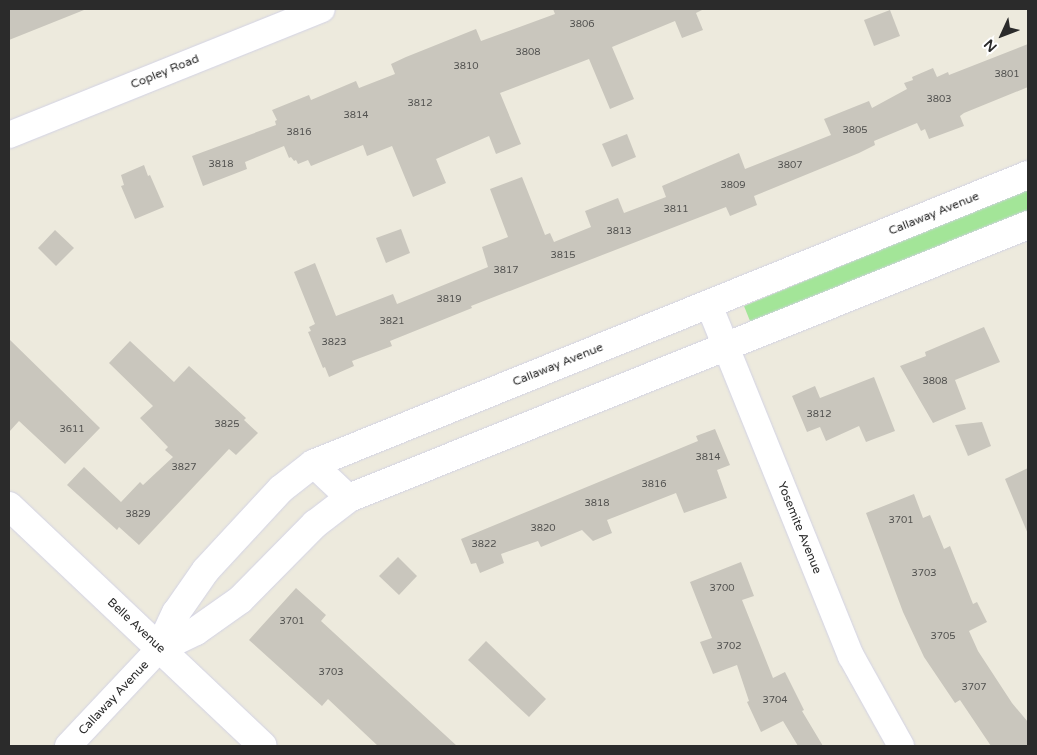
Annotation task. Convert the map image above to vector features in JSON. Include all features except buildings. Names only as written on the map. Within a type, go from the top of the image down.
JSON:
[{"type":"street","name":"Copley Road","points":[[9,135],[322,9]]},
{"type":"street","name":"Callaway Avenue","points":[[68,746],[160,649],[176,613],[206,570],[282,489],[313,464],[1028,175]]},
{"type":"street","name":"Callaway Avenue","points":[[160,649],[196,631],[240,600],[315,524],[349,498],[727,348],[1028,225]]},
{"type":"street","name":"Yosemite Avenue","points":[[708,305],[850,656],[901,746]]},
{"type":"street","points":[[313,464],[349,498]]},
{"type":"street","name":"Belle Avenue","points":[[9,506],[263,746]]},
{"type":"green space","points":[[1028,189],[1028,213],[752,326],[744,306]]}]
